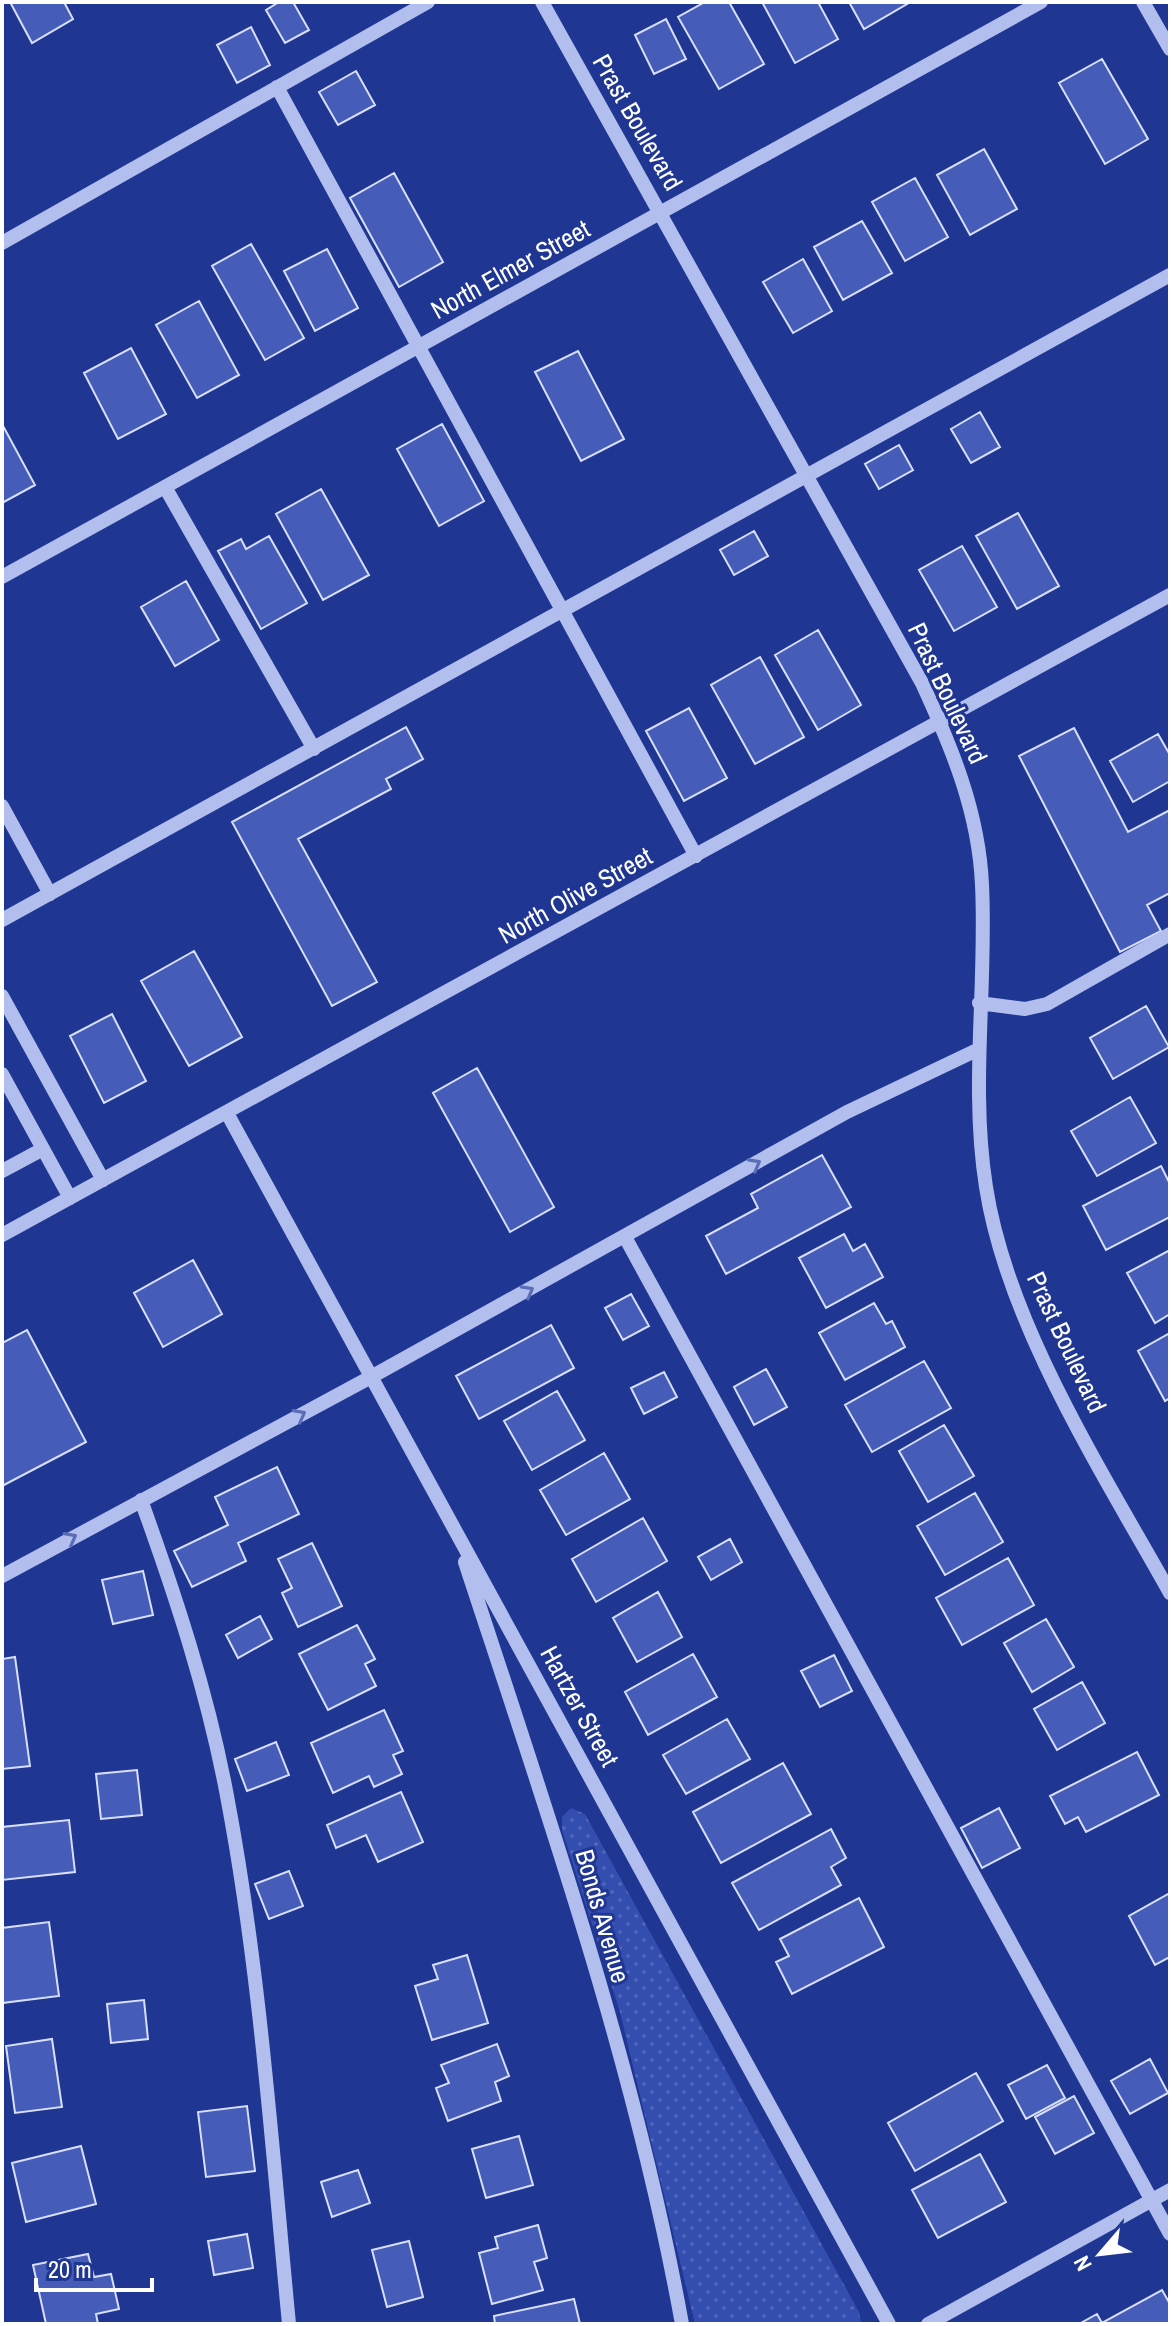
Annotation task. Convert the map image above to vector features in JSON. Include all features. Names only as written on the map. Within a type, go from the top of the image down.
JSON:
[{"type":"street","points":[[2,243],[428,2]]},
{"type":"street","name":"Prast Boulevard","points":[[542,2],[808,473],[940,721],[959,768],[975,825],[982,885],[977,1115],[986,1190],[1009,1276],[1050,1371],[1170,1593]]},
{"type":"street","name":"North Elmer Street","points":[[4,572],[420,348],[1041,2]]},
{"type":"street","points":[[1143,2],[1170,49]]},
{"type":"street","points":[[277,87],[696,856]]},
{"type":"street","points":[[2,920],[1170,275]]},
{"type":"street","points":[[165,487],[314,749]]},
{"type":"street","name":"North Olive Street","points":[[2,1235],[1170,595]]},
{"type":"street","points":[[2,806],[50,894]]},
{"type":"street","points":[[979,1003],[1025,1009],[1047,1004],[1170,934]]},
{"type":"street","points":[[2,996],[103,1180]]},
{"type":"street","points":[[2,1576],[371,1377],[847,1112],[977,1050]]},
{"type":"street","points":[[2,1074],[70,1198]]},
{"type":"street","name":"Hartzer Street","points":[[227,1113],[889,2324]]},
{"type":"street","points":[[2,1171],[43,1149]]},
{"type":"street","points":[[625,1237],[1170,2234]]},
{"type":"street","points":[[141,1500],[184,1620],[229,1808],[255,1977],[289,2324]]},
{"type":"street","name":"Bonds Avenue","points":[[454,1527],[567,1876],[630,2098],[682,2324]]},
{"type":"street","points":[[928,2324],[1170,2190]]},
{"type":"shaded area","points":[[571,1808],[585,1814],[859,2312],[861,2324],[695,2324],[620,2012],[562,1830],[562,1817]]},
{"type":"building","points":[[10,2],[64,2],[73,19],[32,43]]},
{"type":"building","points":[[279,2],[293,2],[309,30],[285,43],[266,10]]},
{"type":"building","points":[[705,2],[729,2],[764,64],[719,89],[678,17]]},
{"type":"building","points":[[762,2],[818,2],[838,39],[795,63]]},
{"type":"building","points":[[849,2],[905,2],[907,4],[864,29]]},
{"type":"building","points":[[666,19],[686,59],[654,74],[635,35]]},
{"type":"building","points":[[251,27],[270,65],[237,83],[217,45]]},
{"type":"building","points":[[1102,59],[1148,139],[1105,164],[1059,83]]},
{"type":"building","points":[[356,71],[375,105],[338,125],[319,92]]},
{"type":"building","points":[[984,149],[1017,209],[970,235],[937,175]]},
{"type":"building","points":[[394,173],[443,262],[399,287],[350,198]]},
{"type":"building","points":[[915,178],[948,237],[905,261],[872,202]]},
{"type":"building","points":[[862,221],[892,273],[843,300],[814,247]]},
{"type":"building","points":[[251,244],[304,338],[265,360],[212,266]]},
{"type":"building","points":[[327,249],[358,308],[315,331],[284,271]]},
{"type":"building","points":[[803,259],[832,311],[793,333],[763,282]]},
{"type":"building","points":[[199,301],[239,375],[197,398],[156,325]]},
{"type":"building","points":[[131,348],[166,414],[118,439],[84,373]]},
{"type":"building","points":[[578,351],[624,439],[581,461],[535,372]]},
{"type":"building","points":[[980,412],[1000,447],[971,463],[951,429]]},
{"type":"building","points":[[2,424],[35,485],[2,503]]},
{"type":"building","points":[[442,424],[484,501],[439,526],[397,449]]},
{"type":"building","points":[[899,445],[913,470],[879,489],[865,464]]},
{"type":"building","points":[[321,489],[369,575],[323,600],[276,514]]},
{"type":"building","points":[[1018,513],[1059,586],[1017,609],[976,536]]},
{"type":"building","points":[[754,531],[768,556],[734,575],[720,550]]},
{"type":"building","points":[[269,536],[307,603],[261,629],[218,551],[241,539],[246,549]]},
{"type":"building","points":[[962,546],[997,607],[954,631],[919,570]]},
{"type":"building","points":[[186,581],[219,640],[175,666],[141,607]]},
{"type":"building","points":[[818,630],[861,705],[818,730],[775,655]]},
{"type":"building","points":[[760,657],[804,737],[755,764],[711,685]]},
{"type":"building","points":[[689,708],[727,778],[684,801],[646,731]]},
{"type":"building","points":[[406,727],[423,759],[386,779],[391,789],[298,839],[377,982],[332,1006],[232,822]]},
{"type":"building","points":[[1074,728],[1128,832],[1170,810],[1170,893],[1147,905],[1161,931],[1120,952],[1019,756]]},
{"type":"building","points":[[1158,734],[1170,755],[1170,781],[1133,802],[1110,761]]},
{"type":"building","points":[[194,951],[242,1037],[189,1066],[141,981]]},
{"type":"building","points":[[1146,1006],[1169,1047],[1113,1079],[1090,1038]]},
{"type":"building","points":[[112,1014],[146,1081],[104,1103],[70,1036]]},
{"type":"building","points":[[477,1068],[554,1207],[510,1232],[433,1093]]},
{"type":"building","points":[[1130,1097],[1156,1143],[1097,1176],[1071,1131]]},
{"type":"building","points":[[822,1155],[851,1207],[726,1274],[706,1236],[758,1208],[751,1194]]},
{"type":"building","points":[[1161,1166],[1170,1184],[1170,1217],[1106,1250],[1083,1206]]},
{"type":"building","points":[[844,1234],[853,1251],[865,1244],[883,1277],[826,1308],[799,1258]]},
{"type":"building","points":[[1170,1250],[1170,1314],[1155,1323],[1127,1273]]},
{"type":"building","points":[[193,1260],[222,1314],[163,1347],[134,1293]]},
{"type":"building","points":[[631,1294],[649,1326],[623,1340],[605,1308]]},
{"type":"building","points":[[874,1303],[886,1324],[892,1321],[905,1347],[845,1380],[819,1333]]},
{"type":"building","points":[[551,1325],[574,1368],[479,1419],[456,1376]]},
{"type":"building","points":[[27,1330],[86,1442],[2,1486],[2,1343]]},
{"type":"building","points":[[1170,1333],[1170,1398],[1165,1401],[1138,1351]]},
{"type":"building","points":[[924,1361],[951,1408],[872,1452],[845,1405]]},
{"type":"building","points":[[766,1369],[787,1407],[754,1425],[734,1387]]},
{"type":"building","points":[[664,1372],[677,1397],[644,1414],[631,1388]]},
{"type":"building","points":[[557,1391],[585,1440],[532,1470],[504,1421]]},
{"type":"building","points":[[944,1425],[974,1476],[928,1502],[899,1451]]},
{"type":"building","points":[[604,1453],[630,1499],[566,1535],[540,1490]]},
{"type":"building","points":[[277,1467],[299,1514],[238,1543],[246,1561],[192,1587],[174,1551],[228,1525],[215,1497]]},
{"type":"building","points":[[975,1493],[1003,1542],[945,1575],[917,1526]]},
{"type":"building","points":[[643,1518],[667,1561],[596,1602],[572,1559]]},
{"type":"building","points":[[730,1539],[742,1562],[711,1580],[698,1557]]},
{"type":"building","points":[[312,1543],[342,1606],[298,1627],[282,1593],[292,1588],[278,1559]]},
{"type":"building","points":[[1008,1558],[1034,1605],[962,1645],[936,1598]]},
{"type":"building","points":[[143,1571],[153,1615],[113,1624],[102,1580]]},
{"type":"building","points":[[658,1592],[682,1637],[637,1662],[613,1618]]},
{"type":"building","points":[[260,1616],[272,1639],[238,1658],[226,1635]]},
{"type":"building","points":[[1046,1619],[1074,1667],[1032,1692],[1004,1643]]},
{"type":"building","points":[[357,1625],[375,1659],[365,1664],[376,1686],[328,1710],[299,1654]]},
{"type":"building","points":[[693,1654],[717,1697],[648,1735],[625,1692]]},
{"type":"building","points":[[834,1655],[852,1691],[820,1707],[801,1671]]},
{"type":"building","points":[[15,1657],[30,1766],[2,1769],[2,1659]]},
{"type":"building","points":[[1082,1682],[1105,1723],[1057,1750],[1034,1709]]},
{"type":"building","points":[[384,1710],[403,1751],[393,1755],[402,1774],[374,1787],[369,1776],[333,1793],[311,1743]]},
{"type":"building","points":[[727,1719],[750,1759],[686,1794],[663,1755]]},
{"type":"building","points":[[276,1742],[289,1775],[247,1791],[235,1759]]},
{"type":"building","points":[[1137,1752],[1159,1795],[1086,1832],[1078,1817],[1065,1824],[1050,1796]]},
{"type":"building","points":[[783,1763],[811,1814],[721,1863],[693,1812]]},
{"type":"building","points":[[137,1770],[142,1815],[101,1819],[96,1774]]},
{"type":"building","points":[[401,1792],[423,1842],[378,1862],[366,1835],[336,1848],[327,1825]]},
{"type":"building","points":[[999,1808],[1020,1848],[982,1868],[961,1828]]},
{"type":"building","points":[[69,1820],[75,1872],[2,1880],[2,1827]]},
{"type":"building","points":[[831,1829],[846,1858],[831,1867],[841,1885],[759,1930],[732,1883]]},
{"type":"building","points":[[289,1871],[303,1906],[269,1919],[255,1884]]},
{"type":"building","points":[[1170,1893],[1170,1957],[1155,1965],[1129,1916]]},
{"type":"building","points":[[859,1898],[884,1947],[792,1994],[776,1962],[789,1956],[780,1939]]},
{"type":"building","points":[[49,1922],[59,1996],[2,2003],[2,1928]]},
{"type":"building","points":[[467,1955],[488,2023],[432,2040],[415,1986],[438,1979],[433,1965]]},
{"type":"building","points":[[144,2000],[148,2039],[111,2043],[107,2004]]},
{"type":"building","points":[[52,2039],[62,2107],[15,2113],[6,2046]]},
{"type":"building","points":[[497,2044],[509,2076],[495,2082],[501,2101],[448,2121],[436,2088],[449,2083],[441,2065]]},
{"type":"building","points":[[1150,2059],[1168,2093],[1130,2114],[1111,2081]]},
{"type":"building","points":[[1047,2065],[1065,2098],[1026,2119],[1008,2085]]},
{"type":"building","points":[[976,2073],[1003,2121],[915,2171],[888,2123]]},
{"type":"building","points":[[1074,2096],[1094,2133],[1055,2154],[1035,2117]]},
{"type":"building","points":[[247,2106],[255,2171],[206,2177],[198,2112]]},
{"type":"building","points":[[519,2136],[533,2185],[486,2198],[472,2149]]},
{"type":"building","points":[[81,2146],[96,2204],[26,2222],[12,2163]]},
{"type":"building","points":[[980,2154],[1006,2202],[938,2238],[912,2190]]},
{"type":"building","points":[[358,2170],[370,2203],[332,2217],[321,2182]]},
{"type":"building","points":[[538,2225],[547,2258],[534,2262],[543,2290],[492,2304],[479,2253],[498,2248],[495,2237]]},
{"type":"building","points":[[247,2234],[253,2268],[214,2275],[208,2241]]},
{"type":"building","points":[[409,2241],[423,2297],[387,2307],[372,2250]]},
{"type":"building","points":[[88,2254],[94,2277],[111,2274],[119,2309],[96,2314],[98,2324],[46,2324],[33,2265]]},
{"type":"building","points":[[1162,2290],[1170,2304],[1170,2324],[1079,2324],[1097,2314],[1102,2323]]},
{"type":"building","points":[[574,2299],[580,2324],[495,2324],[494,2316]]}]
